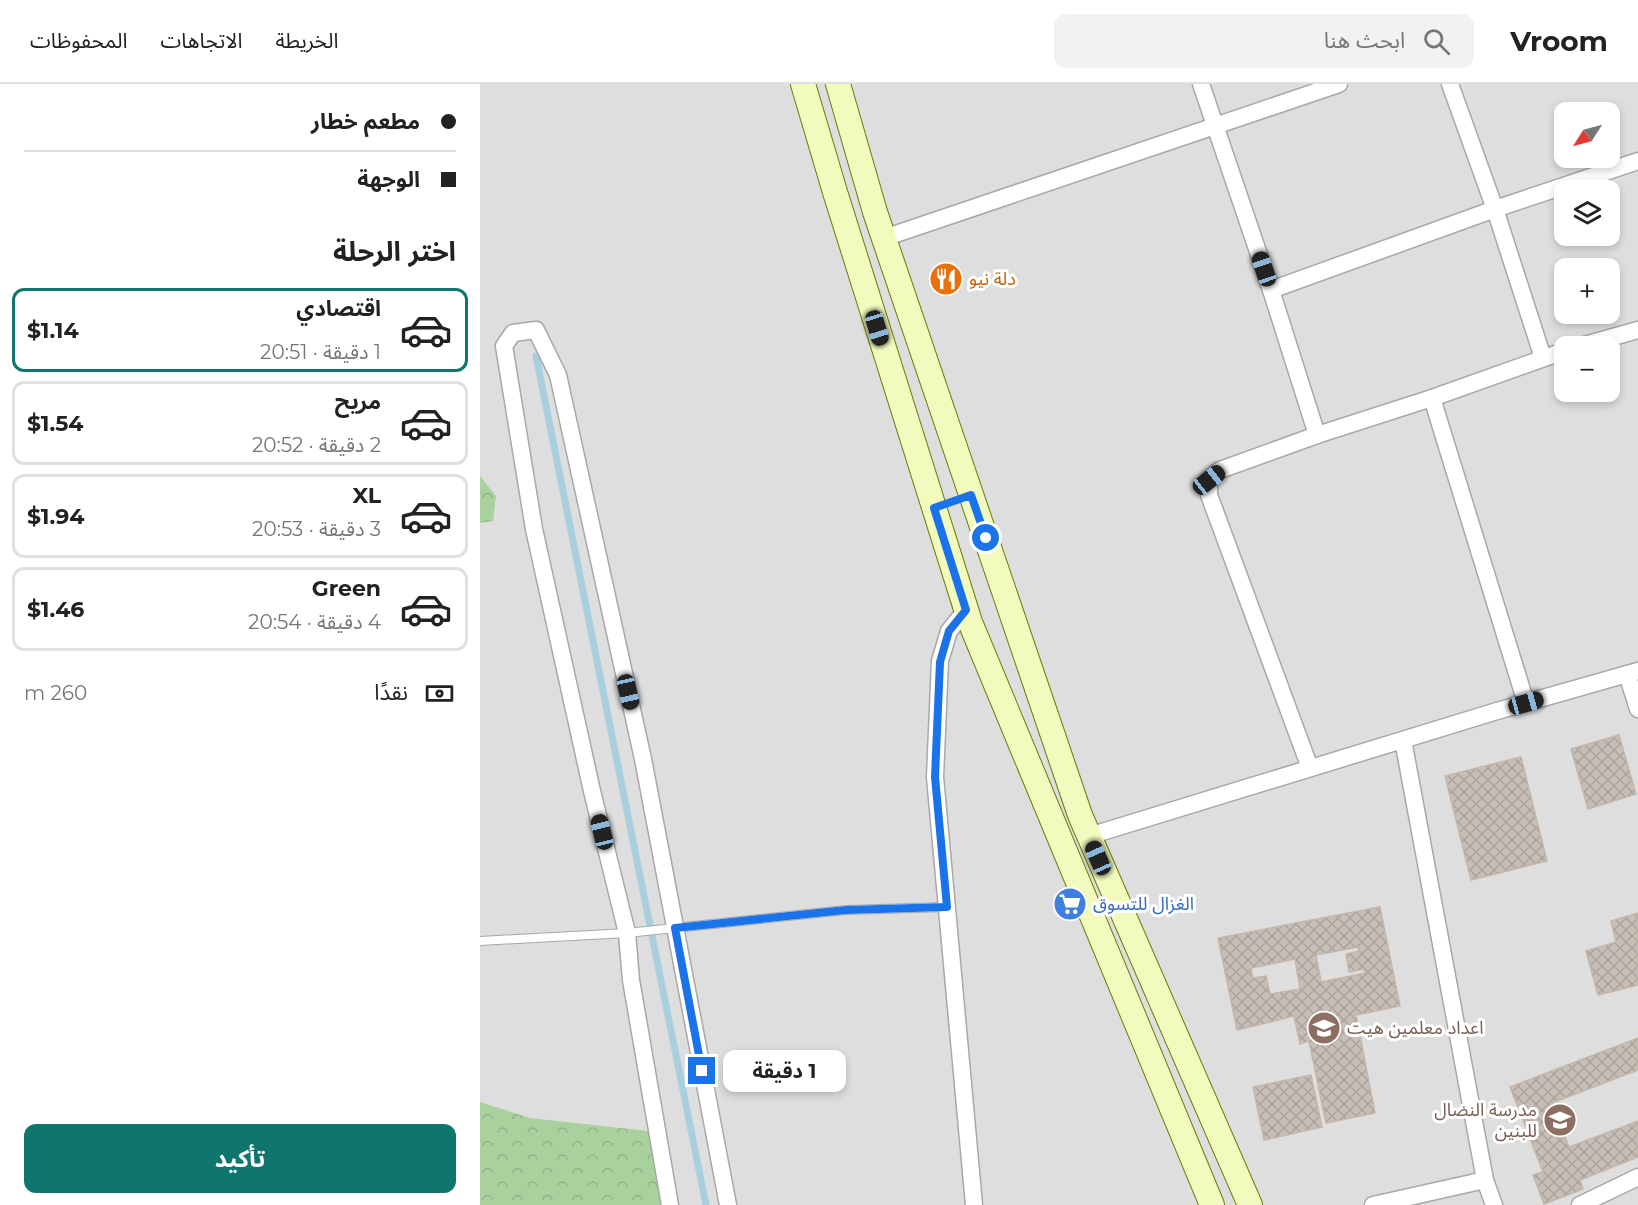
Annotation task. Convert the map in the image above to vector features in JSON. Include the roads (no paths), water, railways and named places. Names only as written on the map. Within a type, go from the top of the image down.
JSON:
[{"type":"main road","points":[[803,84],[966,610],[1212,1205]]},
{"type":"main road","points":[[838,84],[884,238],[1089,836],[1250,1205]]},
{"type":"main road","points":[[934,508],[971,495]]},
{"type":"street","points":[[1201,84],[1271,290],[1317,435]]},
{"type":"street","points":[[884,238],[1340,84]]},
{"type":"street","points":[[1450,84],[1495,209],[1543,358]]},
{"type":"street","points":[[1271,290],[1638,160]]},
{"type":"street","points":[[670,1205],[631,980],[627,933],[592,791],[534,529],[504,346],[513,333],[536,330],[558,375],[643,759],[728,1205]]},
{"type":"street","points":[[1619,336],[1638,331]]},
{"type":"street","points":[[1310,768],[1209,495],[1209,480],[1220,470],[1554,354]]},
{"type":"street","points":[[1432,398],[1526,703]]},
{"type":"street","points":[[966,610],[949,631],[940,662],[935,777],[974,1205]]},
{"type":"street","points":[[1089,836],[1633,672],[1638,709]]},
{"type":"street","points":[[1403,740],[1485,1180],[1494,1205]]},
{"type":"street","points":[[1580,1205],[1638,1177]]},
{"type":"street","points":[[1373,1205],[1485,1180]]},
{"type":"lane","points":[[480,941],[627,933],[846,910],[947,907]]},
{"type":"waterway","points":[[536,356],[706,1205]]},
{"type":"place","name":"دلة نيو","points":[[946,279]]},
{"type":"place","name":"الغزال للتسوق","points":[[1070,904]]},
{"type":"place","name":"اعداد معلمين هيت","points":[[1324,1028]]},
{"type":"place","name":"مدرسة النضال للبنين","points":[[1560,1120]]}]
